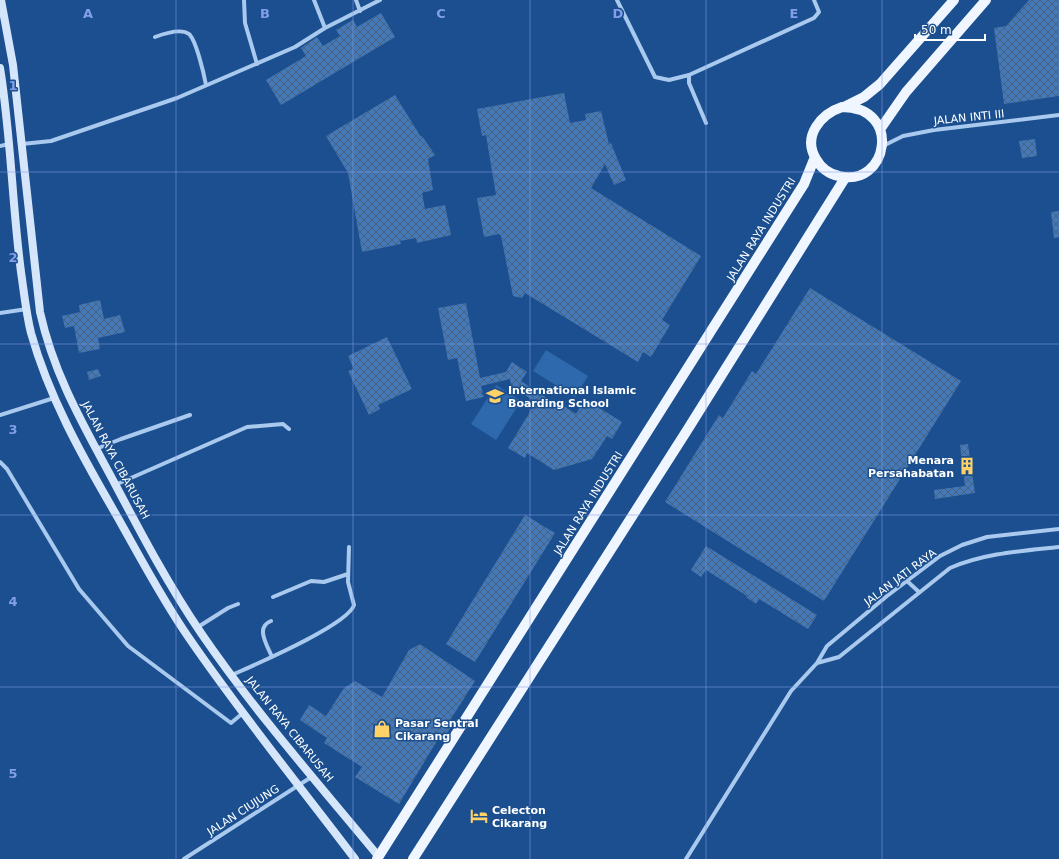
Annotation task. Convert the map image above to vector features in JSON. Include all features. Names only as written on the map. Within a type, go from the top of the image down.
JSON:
[{"type":"main road","points":[[842,107],[852,107],[863,110],[872,117],[881,128],[882,146],[880,156],[866,173],[856,177],[845,178],[832,175],[822,168],[814,157],[812,146],[812,136],[816,126],[823,117],[831,111],[864,97],[880,84],[954,0]]},
{"type":"main road","points":[[881,128],[906,92],[986,0]]},
{"type":"main road","name":"JALAN RAYA INDUSTRI","points":[[379,858],[804,184],[814,157]]},
{"type":"main road","points":[[413,859],[682,438],[845,178]]},
{"type":"street","name":"JALAN RAYA CIBARUSAH","points":[[1,0],[7,27],[43,325],[62,379],[77,415],[139,529],[198,628],[270,725],[379,858]]},
{"type":"street","points":[[244,0],[245,23],[257,64]]},
{"type":"street","points":[[314,0],[325,28]]},
{"type":"street","points":[[356,0],[360,11]]},
{"type":"street","points":[[22,144],[51,141],[100,123],[156,106],[295,47],[325,28],[380,0]]},
{"type":"street","points":[[617,0],[652,74],[655,77],[669,80],[689,75],[814,18],[819,12],[814,0]]},
{"type":"street","points":[[155,37],[174,32],[184,32],[189,34],[198,53],[206,85]]},
{"type":"street","points":[[0,68],[9,144],[19,255],[30,329],[49,385],[64,421],[167,603],[188,636],[243,713],[354,859]]},
{"type":"street","points":[[689,75],[689,83],[706,123]]},
{"type":"street","name":"JALAN INTI III","points":[[882,146],[903,136],[928,131],[1059,115]]},
{"type":"street","points":[[0,146],[9,144]]},
{"type":"street","points":[[0,313],[27,310]]},
{"type":"street","points":[[30,329],[43,325]]},
{"type":"street","points":[[49,385],[62,379]]},
{"type":"street","points":[[0,414],[54,398]]},
{"type":"street","points":[[96,449],[190,415]]},
{"type":"street","points":[[115,485],[247,427],[283,424],[289,429]]},
{"type":"street","points":[[0,462],[7,469],[79,589],[128,646],[231,723],[243,713]]},
{"type":"street","name":"JALAN JATI RAYA","points":[[686,859],[791,691],[817,663],[827,646],[907,581],[938,558],[962,545],[986,537],[1059,529]]},
{"type":"street","points":[[232,675],[313,636],[349,614],[354,605],[348,574],[349,547]]},
{"type":"street","name":"JALAN JATI RAYA","points":[[817,663],[839,657],[950,568],[963,562],[991,556],[1059,547]]},
{"type":"street","points":[[273,597],[310,581],[324,582],[348,574]]},
{"type":"street","points":[[907,581],[919,592]]},
{"type":"street","points":[[198,628],[207,620],[238,604]]},
{"type":"street","points":[[271,620],[266,623],[263,629],[264,638],[272,657]]},
{"type":"street","name":"JALAN CIUJUNG","points":[[184,859],[313,776]]},
{"type":"shaded area","points":[[546,350],[588,376],[575,397],[533,371]]},
{"type":"shaded area","points":[[496,385],[521,401],[496,440],[471,424]]},
{"type":"building","points":[[1029,0],[1059,0],[1059,96],[1004,104],[994,28],[1006,26]]},
{"type":"building","points":[[381,13],[395,37],[281,105],[266,80],[306,56],[301,48],[317,37],[323,46],[340,36],[336,30],[353,20],[357,27]]},
{"type":"building","points":[[564,93],[570,123],[586,120],[585,114],[601,111],[609,144],[611,143],[626,180],[614,185],[605,164],[591,188],[701,256],[662,320],[670,325],[651,357],[643,352],[638,362],[525,293],[522,298],[513,296],[501,236],[499,234],[484,237],[477,198],[496,195],[486,135],[482,136],[477,109]]},
{"type":"building","points":[[395,95],[421,137],[422,136],[435,155],[428,159],[433,190],[422,193],[425,209],[445,205],[451,235],[417,243],[416,238],[400,241],[401,244],[362,252],[348,173],[326,136]]},
{"type":"building","points":[[1035,139],[1037,156],[1022,158],[1019,141]]},
{"type":"building","points":[[1059,211],[1059,237],[1054,238],[1051,212]]},
{"type":"building","points":[[810,288],[961,381],[824,601],[665,502],[719,415],[723,418],[752,371],[756,374]]},
{"type":"building","points":[[100,300],[104,319],[120,315],[125,332],[98,338],[100,349],[79,353],[74,326],[65,328],[62,316],[80,312],[79,305]]},
{"type":"building","points":[[466,303],[480,378],[506,372],[512,362],[527,372],[521,381],[557,405],[558,402],[576,414],[585,399],[622,422],[612,439],[607,436],[592,459],[554,470],[527,453],[525,458],[508,448],[536,402],[511,386],[510,379],[481,386],[484,397],[466,401],[457,358],[448,360],[438,308]]},
{"type":"building","points":[[387,337],[412,389],[378,405],[380,409],[369,415],[348,371],[354,369],[348,356]]},
{"type":"building","points":[[98,369],[101,376],[89,380],[87,372]]},
{"type":"building","name":"Menara Persahabatan","points":[[968,444],[975,493],[935,499],[934,490],[965,486],[960,445]]},
{"type":"building","points":[[525,515],[555,533],[475,662],[446,644]]},
{"type":"building","points":[[706,546],[817,615],[808,629],[759,599],[756,604],[746,597],[747,596],[706,570],[701,577],[691,570]]},
{"type":"building","name":"Pasar Sentral Cikarang","points":[[420,644],[475,681],[449,722],[453,724],[445,736],[441,734],[399,804],[355,777],[362,767],[324,743],[327,738],[300,720],[309,705],[326,716],[344,688],[355,681],[382,697],[409,650]]},
{"type":"place","name":"International Islamic Boarding School","points":[[495,396]]},
{"type":"place","name":"Menara Persahabatan","points":[[967,466]]},
{"type":"place","name":"Pasar Sentral Cikarang","points":[[382,729]]},
{"type":"place","name":"Celecton Cikarang","points":[[479,816]]}]
